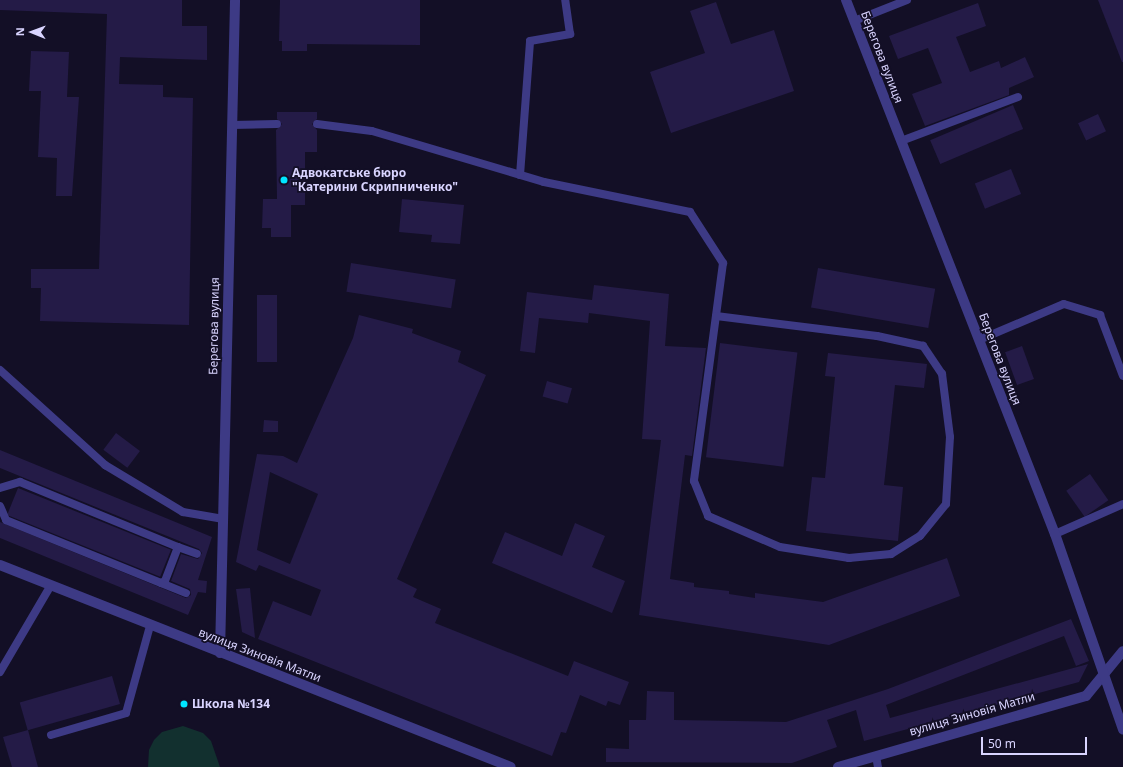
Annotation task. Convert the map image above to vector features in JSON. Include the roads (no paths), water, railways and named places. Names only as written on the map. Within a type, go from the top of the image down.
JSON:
[{"type":"street","name":"Берегова вулиця","points":[[220,653],[235,0]]},
{"type":"street","name":"Берегова вулиця","points":[[846,0],[1055,534],[1106,675],[1123,729]]},
{"type":"street","name":"вулиця Зиновія Матли","points":[[0,565],[150,626],[511,767]]},
{"type":"street","name":"вулиця Зиновія Матли","points":[[838,767],[1086,696],[1106,675],[1123,651]]},
{"type":"lane","points":[[520,175],[530,42],[570,34],[565,0]]},
{"type":"lane","points":[[854,21],[907,0]]},
{"type":"lane","points":[[901,141],[1018,97]]},
{"type":"lane","points":[[232,125],[277,124]]},
{"type":"lane","points":[[317,124],[372,131],[520,175],[690,212],[723,263],[694,481],[708,516],[780,547],[849,558],[891,554],[920,536],[946,504],[950,437],[942,374],[923,346],[877,336],[716,316]]},
{"type":"lane","points":[[979,340],[1064,304],[1100,315],[1123,376]]},
{"type":"lane","points":[[0,370],[106,465],[183,512],[223,519]]},
{"type":"lane","points":[[0,488],[20,482],[178,548],[197,554]]},
{"type":"lane","points":[[1055,534],[1123,504]]},
{"type":"lane","points":[[0,506],[6,520],[186,593]]},
{"type":"lane","points":[[161,583],[165,581],[178,548]]},
{"type":"lane","points":[[0,672],[51,586]]},
{"type":"lane","points":[[51,735],[126,713],[150,626]]},
{"type":"lane","points":[[876,756],[878,767]]},
{"type":"place","name":"Адвокатське бюро \"Катерини Скрипниченко\"","points":[[284,180]]},
{"type":"place","name":"Школа №134","points":[[184,704]]}]
